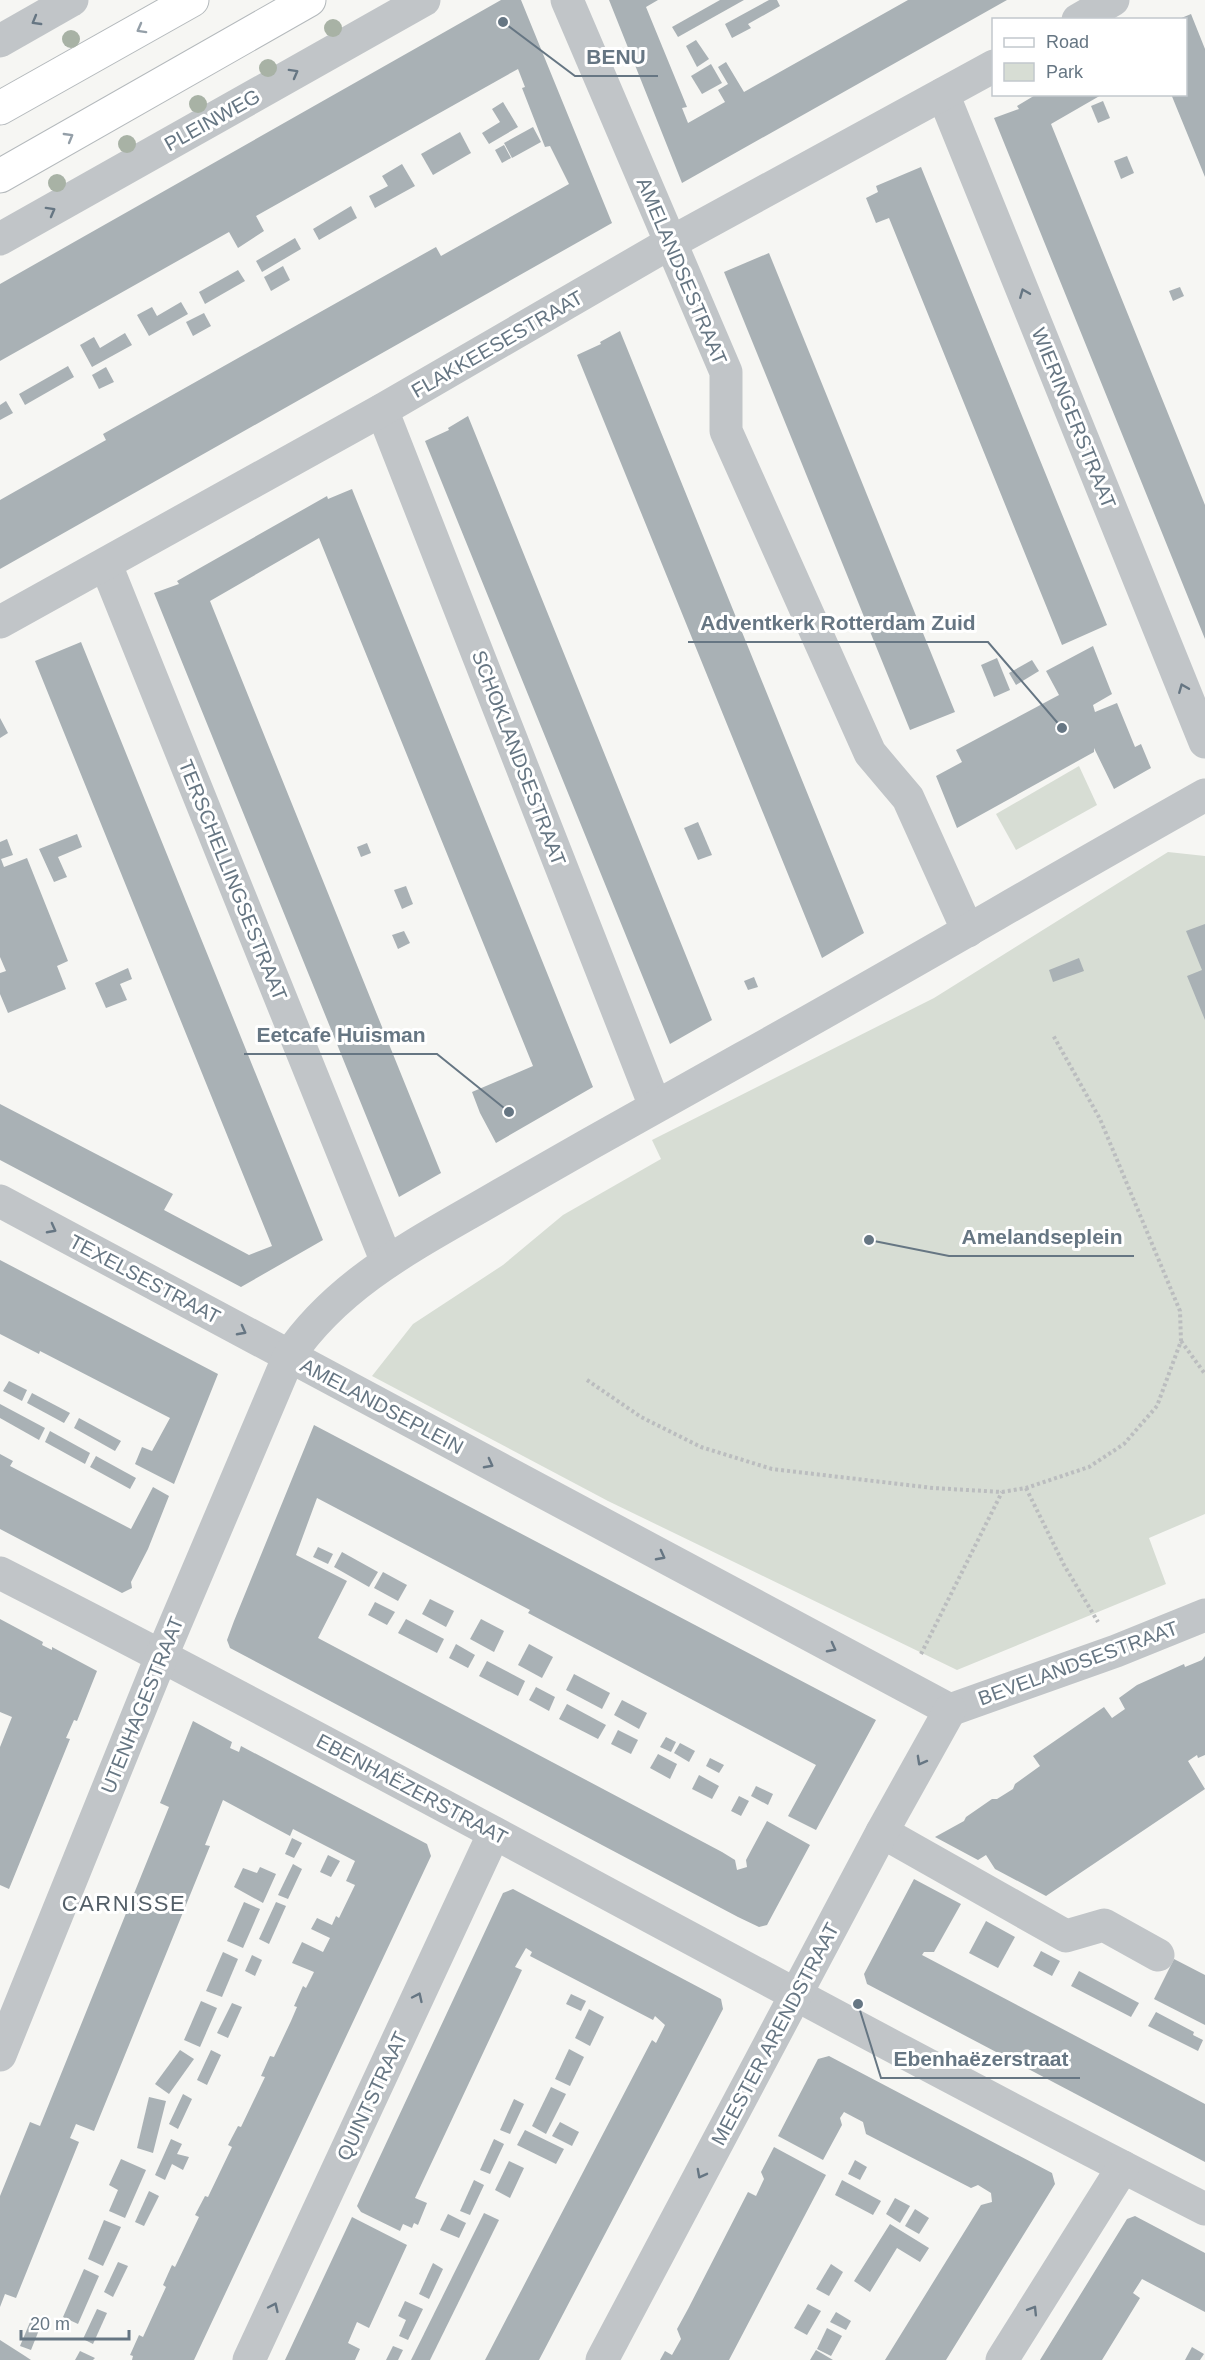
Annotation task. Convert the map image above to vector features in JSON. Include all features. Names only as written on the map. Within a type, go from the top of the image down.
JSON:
[{"type":"main road","points":[[0,108],[192,0]]},
{"type":"main road","points":[[0,176],[309,0]]},
{"type":"street","points":[[0,41],[72,0]]},
{"type":"street","name":"PLEINWEG","points":[[0,239],[424,0]]},
{"type":"street","name":"AMELANDSESTRAAT","points":[[567,0],[726,372],[726,432],[870,753],[908,798],[968,931]]},
{"type":"street","points":[[1082,18],[1113,0]]},
{"type":"street","name":"FLAKKEESESTRAAT","points":[[0,622],[382,410],[670,243],[992,67]]},
{"type":"street","name":"WIERINGERSTRAAT","points":[[943,94],[1205,742]]},
{"type":"street","name":"SCHOKLANDSESTRAAT","points":[[382,410],[656,1106]]},
{"type":"street","name":"TERSCHELLINGSESTRAAT","points":[[106,565],[387,1262]]},
{"type":"street","name":"AMELANDSEPLEIN","points":[[950,1710],[289,1356],[302,1337],[331,1304],[387,1262],[656,1106],[1205,795]]},
{"type":"street","name":"TEXELSESTRAAT","points":[[0,1201],[289,1356]]},
{"type":"street","name":"UTENHAGESTRAAT","points":[[0,2055],[162,1655],[289,1356]]},
{"type":"street","name":"EBENHAËZERSTRAAT","points":[[0,1572],[162,1655],[796,1994],[1205,2209]]},
{"type":"street","name":"BEVELANDSESTRAAT","points":[[950,1710],[1116,1651],[1205,1615]]},
{"type":"street","name":"MEESTER ARENDSTRAAT","points":[[602,2360],[882,1832],[950,1710]]},
{"type":"street","points":[[882,1832],[1066,1936],[1104,1925],[1158,1955]]},
{"type":"street","name":"QUINTSTRAAT","points":[[249,2360],[494,1833]]},
{"type":"street","points":[[1002,2360],[1123,2167]]},
{"type":"path","points":[[587,1380],[641,1417],[701,1447],[772,1469],[933,1488],[1002,1492],[1026,1488],[1089,1467],[1124,1444],[1157,1406],[1181,1341],[1180,1311],[1100,1119],[1053,1035]]},
{"type":"path","points":[[1181,1341],[1205,1374]]},
{"type":"path","points":[[1026,1488],[1064,1565],[1116,1651]]},
{"type":"path","points":[[904,1687],[1002,1492]]},
{"type":"green space","points":[[1079,766],[1097,805],[1016,850],[996,814]]},
{"type":"green space","points":[[1168,852],[1205,856],[1205,1514],[1149,1538],[1166,1584],[957,1670],[608,1501],[372,1376],[413,1324],[503,1265],[563,1215],[661,1159],[652,1140],[934,998]]},
{"type":"building","points":[[501,0],[521,0],[612,223],[0,569],[0,500],[106,440],[103,434],[436,247],[441,256],[569,184],[550,146],[545,147],[522,88],[525,87],[518,69],[256,216],[264,231],[238,248],[229,232],[0,361],[0,284]]},
{"type":"building","points":[[609,0],[658,0],[646,7],[687,107],[682,108],[688,123],[725,102],[718,90],[728,84],[718,67],[726,62],[744,92],[908,0],[1007,0],[682,183]]},
{"type":"building","points":[[720,0],[744,0],[678,37],[672,27]]},
{"type":"building","points":[[769,0],[777,0],[780,6],[748,24],[751,28],[732,38],[725,24]]},
{"type":"building","points":[[1191,14],[1205,49],[1205,177],[1172,96],[1187,96],[1187,18],[1181,18]]},
{"type":"building","points":[[696,40],[709,59],[697,67],[686,46]]},
{"type":"building","points":[[711,64],[722,83],[702,94],[691,76]]},
{"type":"building","points":[[1034,96],[1100,96],[1051,124],[1205,505],[1205,639],[994,118],[1019,109],[1017,106]]},
{"type":"building","points":[[1103,101],[1110,118],[1098,123],[1091,106]]},
{"type":"building","points":[[503,102],[518,127],[489,144],[482,133],[500,122],[492,109]]},
{"type":"building","points":[[533,127],[541,142],[512,158],[504,143]]},
{"type":"building","points":[[460,132],[471,153],[433,175],[421,154]]},
{"type":"building","points":[[504,145],[511,158],[502,163],[495,150]]},
{"type":"building","points":[[1127,156],[1134,173],[1121,179],[1114,161]]},
{"type":"building","points":[[402,164],[415,186],[375,208],[369,196],[388,186],[382,176]]},
{"type":"building","points":[[921,167],[1107,625],[1062,645],[889,218],[876,223],[866,198],[878,192],[876,186]]},
{"type":"building","points":[[351,206],[357,218],[319,240],[313,229]]},
{"type":"building","points":[[295,238],[301,249],[262,272],[256,261]]},
{"type":"building","points":[[769,253],[955,712],[910,730],[724,272]]},
{"type":"building","points":[[283,266],[290,280],[271,291],[264,277]]},
{"type":"building","points":[[238,270],[245,281],[205,304],[199,292]]},
{"type":"building","points":[[1180,287],[1184,296],[1173,301],[1169,291]]},
{"type":"building","points":[[181,302],[188,314],[149,336],[137,315],[152,307],[157,316]]},
{"type":"building","points":[[204,313],[211,326],[193,336],[186,322]]},
{"type":"building","points":[[620,331],[864,933],[822,958],[577,355],[601,344],[600,342]]},
{"type":"building","points":[[125,333],[132,345],[92,367],[80,345],[94,337],[100,348]]},
{"type":"building","points":[[68,366],[74,377],[25,405],[19,394]]},
{"type":"building","points":[[106,367],[114,382],[99,389],[92,375]]},
{"type":"building","points":[[6,401],[13,413],[0,420],[0,405]]},
{"type":"building","points":[[468,416],[712,1020],[670,1044],[425,441],[449,430],[448,428]]},
{"type":"building","points":[[352,489],[593,1087],[496,1143],[480,1113],[472,1092],[533,1066],[319,538],[210,601],[441,1173],[399,1197],[154,593],[179,584],[177,581],[327,496],[328,499]]},
{"type":"building","points":[[81,642],[323,1240],[241,1287],[0,1160],[0,1104],[173,1194],[164,1210],[249,1255],[272,1246],[35,661]]},
{"type":"building","points":[[1093,646],[1112,694],[1093,705],[1095,712],[1117,703],[1135,747],[1141,744],[1151,768],[1114,789],[1094,748],[1094,752],[957,828],[936,776],[962,762],[956,750],[1059,695],[1046,671]]},
{"type":"building","points":[[997,658],[1010,690],[994,697],[981,665]]},
{"type":"building","points":[[1032,660],[1039,671],[1016,685],[1009,673]]},
{"type":"building","points":[[0,718],[8,733],[0,738]]},
{"type":"building","points":[[698,822],[712,855],[698,860],[684,828]]},
{"type":"building","points":[[77,834],[82,847],[58,857],[67,877],[54,882],[39,849]]},
{"type":"building","points":[[7,839],[13,855],[1,859],[4,867],[27,858],[68,961],[57,966],[66,989],[8,1013],[0,994],[0,973],[6,971],[0,957],[0,842]]},
{"type":"building","points":[[367,843],[371,853],[361,857],[357,847]]},
{"type":"building","points":[[406,886],[413,904],[402,909],[394,890]]},
{"type":"building","points":[[1205,924],[1205,1020],[1187,976],[1202,970],[1186,931]]},
{"type":"building","points":[[404,931],[410,943],[398,949],[392,935]]},
{"type":"building","points":[[1079,958],[1084,971],[1053,982],[1049,970]]},
{"type":"building","points":[[128,968],[132,979],[120,984],[127,1000],[106,1008],[95,983]]},
{"type":"building","points":[[754,977],[758,987],[748,990],[744,981]]},
{"type":"building","points":[[0,1260],[218,1374],[174,1484],[135,1464],[142,1447],[152,1451],[170,1418],[40,1351],[39,1354],[0,1334]]},
{"type":"building","points":[[9,1381],[27,1390],[22,1401],[3,1391]]},
{"type":"building","points":[[32,1393],[70,1413],[64,1423],[27,1403]]},
{"type":"building","points":[[0,1404],[45,1428],[39,1440],[0,1418]]},
{"type":"building","points":[[79,1418],[121,1441],[115,1451],[74,1428]]},
{"type":"building","points":[[314,1425],[876,1720],[816,1830],[788,1816],[816,1765],[528,1613],[530,1610],[317,1498],[296,1555],[347,1581],[318,1638],[722,1852],[735,1860],[737,1870],[747,1867],[746,1860],[767,1821],[810,1845],[767,1925],[759,1927],[738,1917],[230,1648],[227,1640],[234,1621]]},
{"type":"building","points":[[50,1431],[90,1453],[85,1464],[45,1442]]},
{"type":"building","points":[[0,1454],[13,1461],[10,1466],[131,1529],[153,1487],[169,1496],[148,1549],[131,1582],[132,1588],[122,1593],[0,1529]]},
{"type":"building","points":[[96,1456],[136,1478],[130,1489],[90,1467]]},
{"type":"building","points":[[318,1547],[333,1554],[328,1564],[313,1557]]},
{"type":"building","points":[[342,1552],[378,1572],[369,1587],[334,1567]]},
{"type":"building","points":[[383,1572],[407,1585],[398,1601],[374,1588]]},
{"type":"building","points":[[430,1599],[454,1611],[446,1627],[422,1614]]},
{"type":"building","points":[[375,1602],[395,1612],[387,1625],[368,1615]]},
{"type":"building","points":[[0,1619],[43,1642],[42,1645],[52,1650],[52,1647],[97,1671],[77,1721],[74,1720],[66,1738],[70,1739],[9,1889],[0,1885],[0,1747],[12,1717],[0,1712]]},
{"type":"building","points":[[406,1619],[444,1639],[437,1653],[398,1633]]},
{"type":"building","points":[[481,1619],[504,1631],[494,1652],[470,1639]]},
{"type":"building","points":[[456,1644],[475,1655],[468,1668],[449,1658]]},
{"type":"building","points":[[529,1644],[553,1657],[542,1678],[518,1665]]},
{"type":"building","points":[[1205,1656],[1205,1755],[1198,1758],[1197,1755],[1188,1761],[1205,1789],[1046,1896],[995,1869],[986,1855],[978,1860],[935,1837],[964,1821],[966,1817],[992,1799],[997,1799],[1013,1789],[1015,1784],[1040,1766],[1033,1756],[1104,1707],[1112,1718],[1125,1709],[1119,1698],[1137,1685],[1184,1664],[1185,1667],[1202,1660]]},
{"type":"building","points":[[487,1661],[525,1681],[518,1696],[479,1676]]},
{"type":"building","points":[[574,1674],[610,1693],[602,1709],[566,1690]]},
{"type":"building","points":[[536,1687],[555,1697],[549,1711],[529,1700]]},
{"type":"building","points":[[622,1700],[647,1713],[639,1729],[614,1715]]},
{"type":"building","points":[[567,1704],[606,1725],[598,1739],[559,1719]]},
{"type":"building","points":[[193,1721],[232,1742],[230,1748],[239,1752],[241,1746],[427,1844],[431,1856],[194,2360],[132,2360],[133,2356],[130,2355],[139,2335],[143,2337],[166,2287],[163,2285],[172,2265],[175,2267],[199,2217],[195,2215],[205,2196],[208,2197],[232,2147],[228,2145],[238,2126],[241,2127],[265,2077],[261,2076],[270,2056],[274,2057],[297,2007],[294,2006],[303,1986],[306,1988],[314,1972],[292,1963],[302,1942],[323,1952],[330,1938],[311,1929],[317,1918],[332,1925],[336,1916],[339,1918],[355,1885],[346,1881],[355,1861],[293,1829],[290,1836],[223,1800],[205,1845],[210,1846],[94,2131],[76,2124],[70,2138],[79,2142],[16,2298],[5,2294],[0,2307],[0,2196],[30,2122],[40,2126],[169,1807],[160,1803]]},
{"type":"building","points":[[618,1730],[638,1740],[631,1754],[611,1744]]},
{"type":"building","points":[[666,1737],[676,1742],[671,1752],[660,1747]]},
{"type":"building","points":[[680,1743],[695,1751],[689,1762],[674,1753]]},
{"type":"building","points":[[658,1754],[677,1764],[670,1779],[650,1768]]},
{"type":"building","points":[[710,1758],[724,1765],[719,1773],[706,1766]]},
{"type":"building","points":[[699,1775],[719,1786],[712,1799],[692,1789]]},
{"type":"building","points":[[756,1786],[773,1794],[768,1805],[751,1796]]},
{"type":"building","points":[[739,1796],[749,1801],[741,1816],[731,1811]]},
{"type":"building","points":[[292,1838],[302,1843],[294,1858],[285,1854]]},
{"type":"building","points":[[328,1855],[340,1861],[331,1877],[320,1872]]},
{"type":"building","points":[[293,1864],[302,1869],[288,1899],[278,1895]]},
{"type":"building","points":[[260,1867],[276,1874],[263,1903],[234,1887],[243,1868],[257,1873]]},
{"type":"building","points":[[914,1879],[961,1904],[934,1952],[924,1952],[922,1955],[1205,2104],[1205,2162],[867,1984],[864,1974]]},
{"type":"building","points":[[513,1889],[721,1999],[723,2009],[539,2360],[485,2360],[652,2040],[656,2043],[665,2025],[655,2016],[653,2020],[530,1956],[532,1952],[526,1948],[515,1967],[522,1970],[415,2198],[427,2203],[418,2225],[414,2223],[412,2228],[403,2224],[400,2231],[361,2212],[357,2206],[361,2197],[503,1893]]},
{"type":"building","points":[[244,1902],[260,1909],[243,1948],[227,1941]]},
{"type":"building","points":[[276,1902],[286,1906],[269,1944],[259,1939]]},
{"type":"building","points":[[986,1921],[1015,1937],[998,1968],[969,1953]]},
{"type":"building","points":[[1041,1951],[1060,1961],[1052,1976],[1033,1966]]},
{"type":"building","points":[[223,1952],[238,1959],[222,1997],[206,1991]]},
{"type":"building","points":[[252,1955],[262,1960],[255,1976],[245,1971]]},
{"type":"building","points":[[1174,1959],[1205,1975],[1205,2025],[1154,1999]]},
{"type":"building","points":[[1079,1971],[1139,2003],[1131,2017],[1071,1986]]},
{"type":"building","points":[[571,1994],[586,2001],[581,2011],[566,2004]]},
{"type":"building","points":[[201,2001],[217,2008],[200,2047],[184,2040]]},
{"type":"building","points":[[232,2003],[242,2007],[228,2038],[217,2033]]},
{"type":"building","points":[[589,2009],[604,2017],[590,2046],[575,2038]]},
{"type":"building","points":[[1156,2012],[1194,2032],[1193,2035],[1203,2040],[1198,2051],[1148,2026]]},
{"type":"building","points":[[569,2049],[584,2057],[570,2086],[555,2079]]},
{"type":"building","points":[[180,2050],[194,2059],[169,2094],[155,2084]]},
{"type":"building","points":[[211,2050],[221,2055],[207,2085],[197,2080]]},
{"type":"building","points":[[829,2056],[1052,2173],[1055,2184],[946,2360],[885,2360],[981,2205],[992,2202],[991,2193],[978,2185],[971,2188],[866,2134],[863,2122],[844,2112],[840,2118],[842,2125],[823,2160],[778,2136],[818,2059]]},
{"type":"building","points":[[551,2087],[566,2094],[546,2134],[532,2126]]},
{"type":"building","points":[[183,2094],[192,2099],[178,2129],[169,2124]]},
{"type":"building","points":[[149,2097],[166,2101],[153,2153],[137,2148]]},
{"type":"building","points":[[514,2099],[524,2104],[510,2134],[500,2130]]},
{"type":"building","points":[[560,2122],[579,2132],[572,2146],[552,2136]]},
{"type":"building","points":[[525,2130],[564,2149],[556,2164],[517,2145]]},
{"type":"building","points":[[171,2139],[182,2144],[177,2154],[189,2157],[183,2170],[172,2164],[165,2180],[155,2175]]},
{"type":"building","points":[[494,2139],[504,2144],[490,2174],[480,2170]]},
{"type":"building","points":[[774,2147],[826,2175],[729,2360],[660,2360],[665,2351],[672,2355],[681,2339],[677,2329],[748,2192],[756,2196],[764,2179],[761,2172]]},
{"type":"building","points":[[121,2159],[146,2170],[125,2218],[109,2211],[118,2190],[109,2185]]},
{"type":"building","points":[[855,2160],[867,2167],[860,2180],[848,2174]]},
{"type":"building","points":[[509,2161],[524,2168],[510,2198],[495,2190]]},
{"type":"building","points":[[474,2180],[484,2185],[470,2215],[460,2211]]},
{"type":"building","points":[[842,2180],[881,2201],[873,2215],[835,2195]]},
{"type":"building","points":[[149,2191],[159,2196],[144,2226],[135,2222]]},
{"type":"building","points":[[895,2198],[910,2206],[900,2223],[886,2214]]},
{"type":"building","points":[[915,2209],[929,2218],[919,2234],[905,2226]]},
{"type":"building","points":[[484,2213],[499,2220],[430,2360],[411,2360]]},
{"type":"building","points":[[448,2214],[466,2223],[459,2238],[440,2230]]},
{"type":"building","points":[[1135,2216],[1205,2253],[1205,2312],[1142,2279],[1133,2293],[1140,2298],[1102,2360],[1040,2360],[1127,2219]]},
{"type":"building","points":[[352,2217],[407,2245],[369,2328],[357,2322],[348,2343],[360,2349],[355,2360],[285,2360]]},
{"type":"building","points":[[104,2220],[121,2227],[103,2266],[88,2259]]},
{"type":"building","points":[[890,2224],[929,2248],[920,2262],[897,2248],[870,2292],[854,2281]]},
{"type":"building","points":[[118,2262],[128,2266],[113,2297],[104,2292]]},
{"type":"building","points":[[433,2263],[443,2269],[429,2299],[419,2294]]},
{"type":"building","points":[[831,2264],[843,2272],[829,2296],[816,2289]]},
{"type":"building","points":[[84,2269],[99,2276],[78,2324],[63,2317]]},
{"type":"building","points":[[405,2301],[423,2309],[408,2340],[399,2336],[406,2320],[398,2316]]},
{"type":"building","points":[[808,2304],[821,2311],[807,2335],[794,2328]]},
{"type":"building","points":[[97,2309],[107,2313],[93,2344],[83,2339]]},
{"type":"building","points":[[836,2312],[851,2321],[846,2330],[830,2322]]},
{"type":"building","points":[[33,2315],[43,2320],[31,2350],[20,2346]]},
{"type":"building","points":[[827,2328],[842,2336],[831,2356],[817,2349]]},
{"type":"building","points":[[0,2340],[25,2356],[31,2360],[0,2360]]},
{"type":"building","points":[[393,2346],[403,2350],[398,2360],[386,2360]]},
{"type":"building","points":[[1192,2347],[1204,2354],[1200,2360],[1185,2360]]},
{"type":"building","points":[[816,2350],[833,2360],[810,2360]]},
{"type":"building","points":[[80,2351],[95,2358],[75,2360]]},
{"type":"place","name":"BENU","points":[[503,22]]},
{"type":"place","name":"Adventkerk Rotterdam Zuid","points":[[1062,728]]},
{"type":"place","name":"Eetcafe Huisman","points":[[509,1112]]},
{"type":"place","name":"Amelandseplein","points":[[869,1240]]},
{"type":"place","name":"Ebenhaëzerstraat","points":[[858,2004]]},
{"type":"district","name":"CARNISSE","points":[[124,1903]]}]
